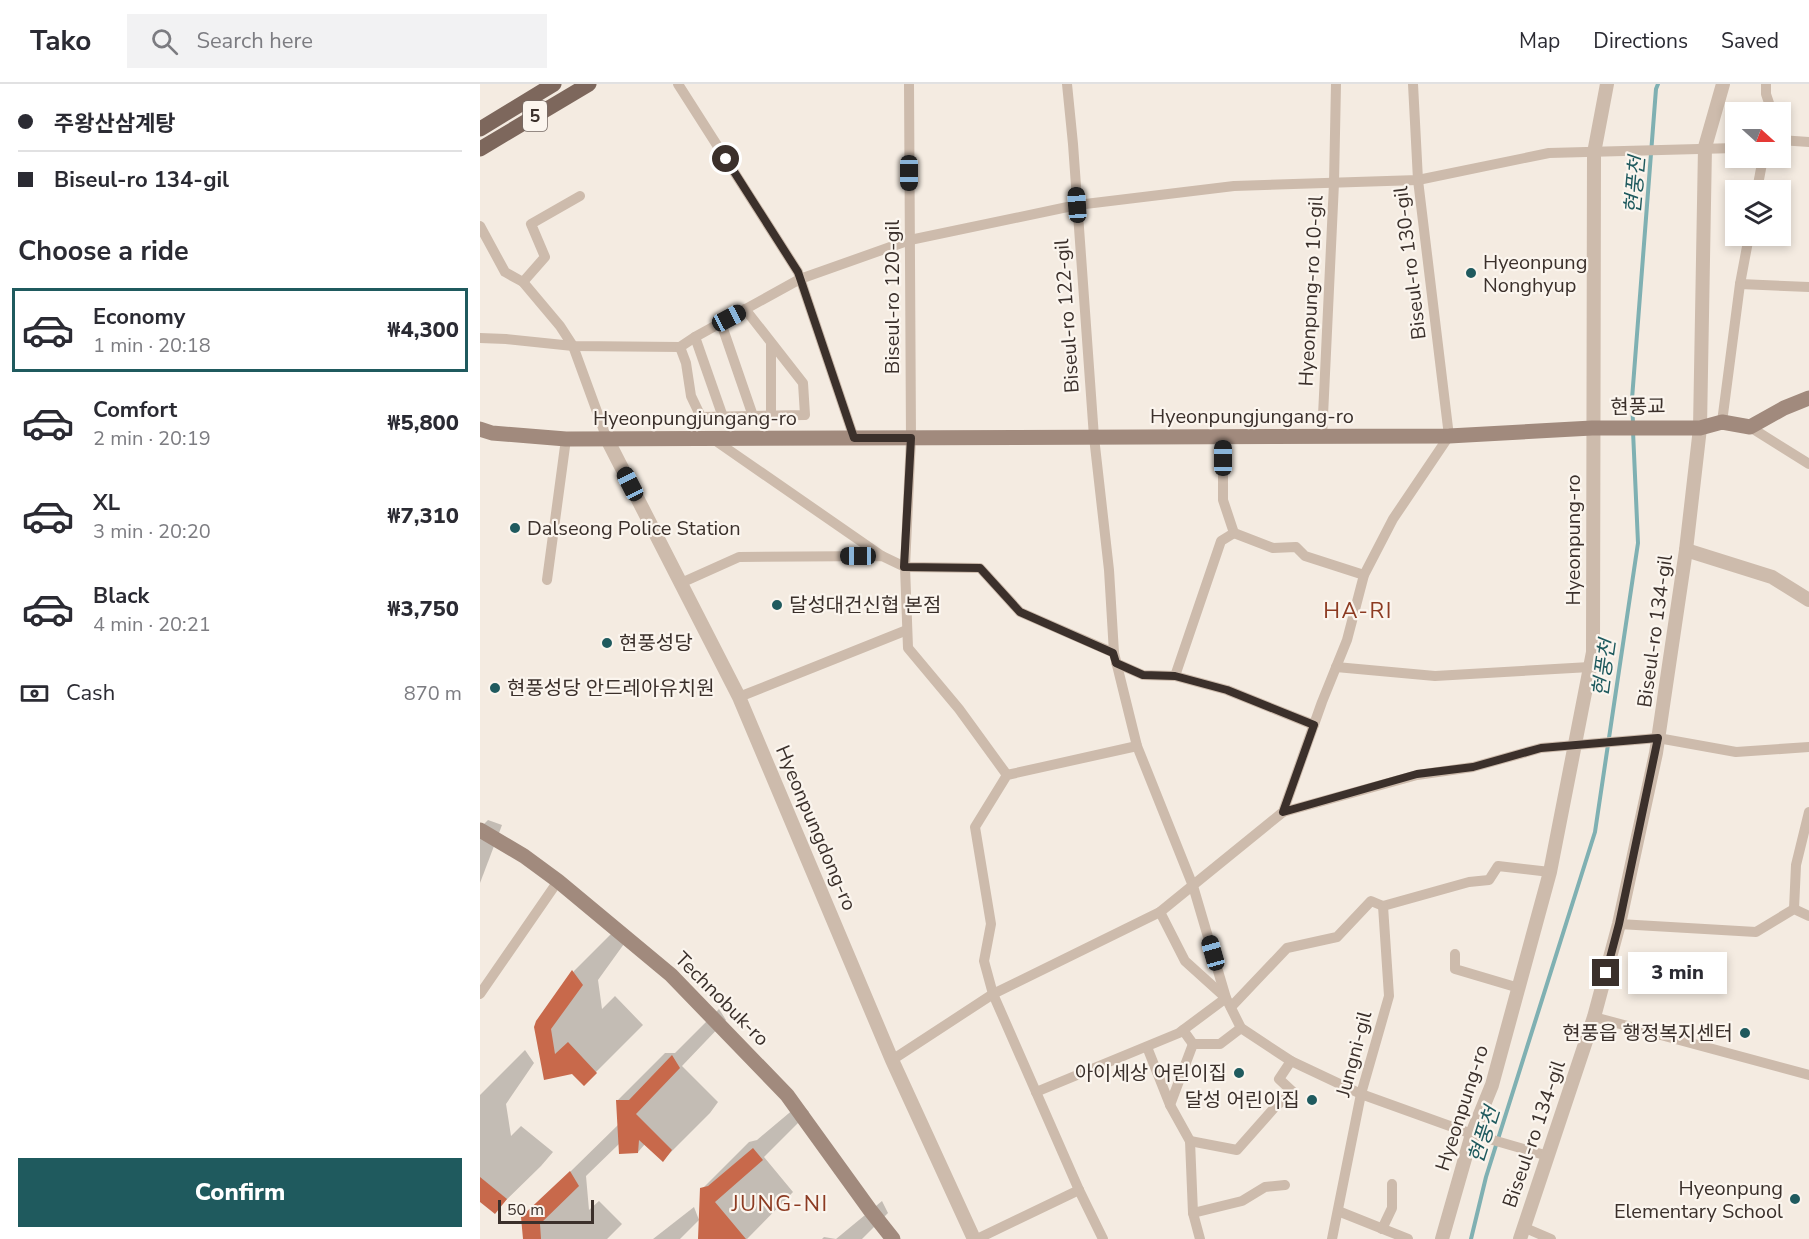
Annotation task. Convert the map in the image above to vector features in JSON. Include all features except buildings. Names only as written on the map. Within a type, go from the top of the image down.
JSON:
[{"type":"main road","name":"5","points":[[480,129],[554,84]]},
{"type":"main road","name":"5","points":[[480,149],[589,84]]},
{"type":"main road","points":[[1693,427],[1722,422],[1750,427],[1784,408],[1809,398]]},
{"type":"main road","name":"현풍교","points":[[1592,429],[1693,427]]},
{"type":"main road","name":"Hyeonpungjungang-ro","points":[[480,429],[492,433],[566,439],[607,439],[1449,436],[1592,429]]},
{"type":"main road","name":"Technobuk-ro","points":[[480,830],[524,856],[558,881],[671,975],[787,1095],[893,1239]]},
{"type":"street","points":[[678,84],[798,272],[854,438]]},
{"type":"street","name":"Biseul-ro 120-gil","points":[[909,84],[911,438]]},
{"type":"street","name":"Biseul-ro 122-gil","points":[[1067,84],[1094,437],[1109,570],[1115,658],[1137,746],[1193,886],[1229,1003]]},
{"type":"street","points":[[1334,183],[1336,84]]},
{"type":"street","name":"Biseul-ro 130-gil","points":[[1413,84],[1418,180],[1449,436]]},
{"type":"street","name":"Hyeonpung-ro","points":[[1442,1239],[1472,1134],[1492,1086],[1550,872],[1593,652],[1594,153],[1607,84]]},
{"type":"street","name":"Biseul-ro 134-gil","points":[[1522,1233],[1594,1017],[1619,924],[1658,738],[1686,550],[1705,147],[1723,84]]},
{"type":"street","points":[[1766,84],[1769,102]]},
{"type":"street","points":[[1791,141],[1809,142]]},
{"type":"street","name":"Hyeonpung-ro 10-gil","points":[[680,347],[800,279],[910,240],[1077,205],[1234,186],[1418,180],[1549,153],[1725,148]]},
{"type":"street","name":"Hyeonpung-ro 10-gil","points":[[1322,437],[1334,183]]},
{"type":"street","points":[[523,282],[545,257],[531,224],[580,196]]},
{"type":"street","points":[[480,226],[505,272],[523,282],[560,326],[573,346],[607,439]]},
{"type":"street","points":[[1722,422],[1747,246]]},
{"type":"street","points":[[1740,284],[1809,287]]},
{"type":"street","points":[[480,338],[573,346],[680,347],[686,363],[691,396],[701,417],[805,415],[803,383],[745,309]]},
{"type":"street","points":[[721,322],[753,416]]},
{"type":"street","points":[[695,337],[723,417]]},
{"type":"street","points":[[771,343],[771,416]]},
{"type":"street","points":[[1750,427],[1809,464]]},
{"type":"street","points":[[1283,812],[1347,640],[1364,574],[1393,519],[1449,436]]},
{"type":"street","points":[[1223,437],[1223,500],[1234,533]]},
{"type":"street","points":[[713,438],[882,556],[904,567],[980,568],[1020,612],[1115,658],[1143,675],[1175,676],[1227,690],[1314,725]]},
{"type":"street","points":[[911,438],[904,567],[908,648],[959,710],[1006,775]]},
{"type":"street","points":[[547,580],[566,439]]},
{"type":"street","name":"Hyeonpungdong-ro","points":[[607,439],[740,697],[892,1060],[975,1239],[1079,1190]]},
{"type":"street","points":[[1234,533],[1273,548],[1296,548],[1305,556],[1364,574]]},
{"type":"street","points":[[1175,676],[1221,541],[1234,533]]},
{"type":"street","points":[[1686,550],[1772,577],[1809,600]]},
{"type":"street","points":[[681,583],[739,556],[882,556]]},
{"type":"street","points":[[740,697],[906,630]]},
{"type":"street","points":[[1336,668],[1435,676],[1590,667]]},
{"type":"street","points":[[892,1060],[993,994],[1160,912],[1283,812],[1417,774],[1473,767],[1541,748],[1658,738],[1736,752],[1809,747]]},
{"type":"street","points":[[1103,1239],[1079,1190],[993,994],[984,961],[991,924],[975,827],[1006,775],[1137,746]]},
{"type":"street","points":[[1794,909],[1796,865],[1809,812]]},
{"type":"street","points":[[1036,1092],[1183,1030],[1229,1003],[1287,948],[1337,937],[1371,902],[1383,906],[1469,882],[1489,880],[1498,866],[1550,872]]},
{"type":"street","points":[[480,994],[558,881]]},
{"type":"street","name":"Jungni-gil","points":[[1332,1239],[1361,1094],[1389,996],[1383,906]]},
{"type":"street","points":[[1619,924],[1756,932],[1794,909]]},
{"type":"street","points":[[1794,909],[1809,916]]},
{"type":"street","points":[[1160,912],[1185,961],[1229,1003],[1241,1028],[1291,1061],[1361,1094],[1472,1134],[1548,1156]]},
{"type":"street","points":[[1455,954],[1455,969],[1519,988]]},
{"type":"street","points":[[1594,1017],[1809,1076]]},
{"type":"street","points":[[1193,1044],[1220,1044],[1241,1028]]},
{"type":"street","points":[[1183,1030],[1193,1044]]},
{"type":"street","points":[[1170,1105],[1193,1044]]},
{"type":"street","points":[[1147,1047],[1170,1105],[1190,1141],[1193,1213],[1200,1239]]},
{"type":"street","points":[[1190,1141],[1237,1150],[1275,1107],[1293,1092],[1279,1080],[1291,1061]]},
{"type":"street","points":[[1382,1229],[1392,1208],[1392,1184]]},
{"type":"street","points":[[1193,1213],[1242,1201],[1265,1187],[1285,1185]]},
{"type":"street","points":[[1338,1211],[1408,1239]]},
{"type":"street","points":[[1522,1233],[1551,1239]]},
{"type":"waterway","name":"현풍천","points":[[1633,423],[1632,399],[1658,84]]},
{"type":"waterway","name":"현풍천","points":[[1471,1239],[1486,1177],[1595,832],[1638,543],[1633,431]]},
{"type":"place","name":"Hyeonpung Nonghyup","points":[[1471,273]]},
{"type":"place","name":"Dalseong Police Station","points":[[515,528]]},
{"type":"place","name":"달성대건신협 본점","points":[[777,605]]},
{"type":"place","name":"현풍성당","points":[[607,643]]},
{"type":"place","name":"현풍성당 안드레아유치원","points":[[495,688]]},
{"type":"place","name":"현풍읍 행정복지센터","points":[[1745,1033]]},
{"type":"place","name":"아이세상 어린이집","points":[[1239,1073]]},
{"type":"place","name":"달성 어린이집","points":[[1312,1100]]},
{"type":"place","name":"Hyeonpung Elementary School","points":[[1795,1199]]},
{"type":"district","name":"HA-RI","points":[[1358,611]]},
{"type":"district","name":"JUNG-NI","points":[[780,1204]]},
{"type":"route","points":[[726,159],[798,272],[854,438],[911,438],[904,567],[980,568],[1020,612],[1113,653],[1116,663],[1143,675],[1175,676],[1227,690],[1314,725],[1283,812],[1417,774],[1473,767],[1541,748],[1658,738],[1619,924],[1606,973]]}]
